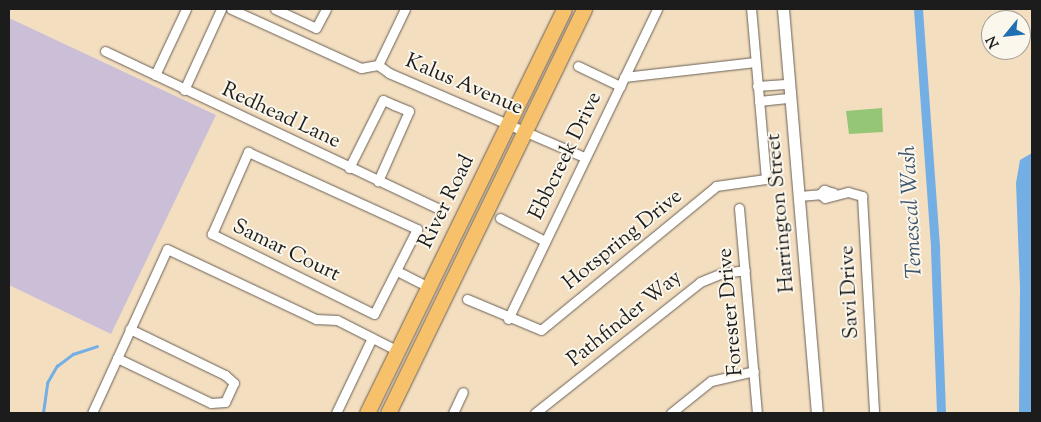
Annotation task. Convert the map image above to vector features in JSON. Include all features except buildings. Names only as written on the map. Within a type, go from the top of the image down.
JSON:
[{"type":"main road","name":"River Road","points":[[368,413],[564,9]]},
{"type":"main road","name":"River Road","points":[[388,413],[584,9]]},
{"type":"street","points":[[155,75],[186,9]]},
{"type":"street","points":[[184,90],[220,9]]},
{"type":"street","points":[[231,9],[361,68],[378,65],[405,9]]},
{"type":"street","points":[[275,9],[316,28],[326,9]]},
{"type":"street","name":"Ebbcreek Drive","points":[[508,318],[657,9]]},
{"type":"street","points":[[751,9],[759,101],[790,98]]},
{"type":"street","name":"Harrington Street","points":[[782,9],[817,413]]},
{"type":"street","name":"Redhead Lane","points":[[105,52],[442,210]]},
{"type":"street","points":[[624,77],[755,62]]},
{"type":"street","name":"Kalus Avenue","points":[[378,65],[389,73],[584,157]]},
{"type":"street","points":[[578,66],[620,86]]},
{"type":"street","points":[[758,86],[789,84]]},
{"type":"street","points":[[349,168],[383,100],[409,111],[378,181]]},
{"type":"street","name":"Hotspring Drive","points":[[508,318],[541,330],[716,186],[766,180],[759,101]]},
{"type":"street","name":"Samar Court","points":[[248,152],[417,229],[397,271],[374,314],[212,234],[248,152]]},
{"type":"street","name":"Savi Drive","points":[[799,196],[820,194],[824,190],[834,193],[848,192],[862,196],[874,413]]},
{"type":"street","name":"Forester Drive","points":[[739,208],[757,413]]},
{"type":"street","points":[[500,218],[545,241]]},
{"type":"street","points":[[92,413],[167,249],[316,318],[337,320],[398,351]]},
{"type":"street","name":"Pathfinder Way","points":[[535,413],[700,282],[722,273],[744,270]]},
{"type":"street","points":[[397,271],[429,287]]},
{"type":"street","points":[[467,299],[508,318]]},
{"type":"street","points":[[117,358],[211,403],[225,402],[234,383],[225,375],[130,329]]},
{"type":"street","points":[[336,413],[372,338]]},
{"type":"street","points":[[670,413],[711,381],[754,371]]},
{"type":"street","points":[[453,413],[463,392]]},
{"type":"shaded area","points":[[9,18],[216,115],[111,334],[9,285]]},
{"type":"green space","points":[[882,108],[883,132],[849,134],[846,111]]},
{"type":"water","points":[[1032,153],[1032,413],[1019,413],[1020,288],[1016,183],[1020,160]]},
{"type":"waterway","name":"Temescal Wash","points":[[918,9],[935,249],[941,413]]},
{"type":"waterway","points":[[43,413],[47,383],[57,366],[73,354],[97,346]]}]
